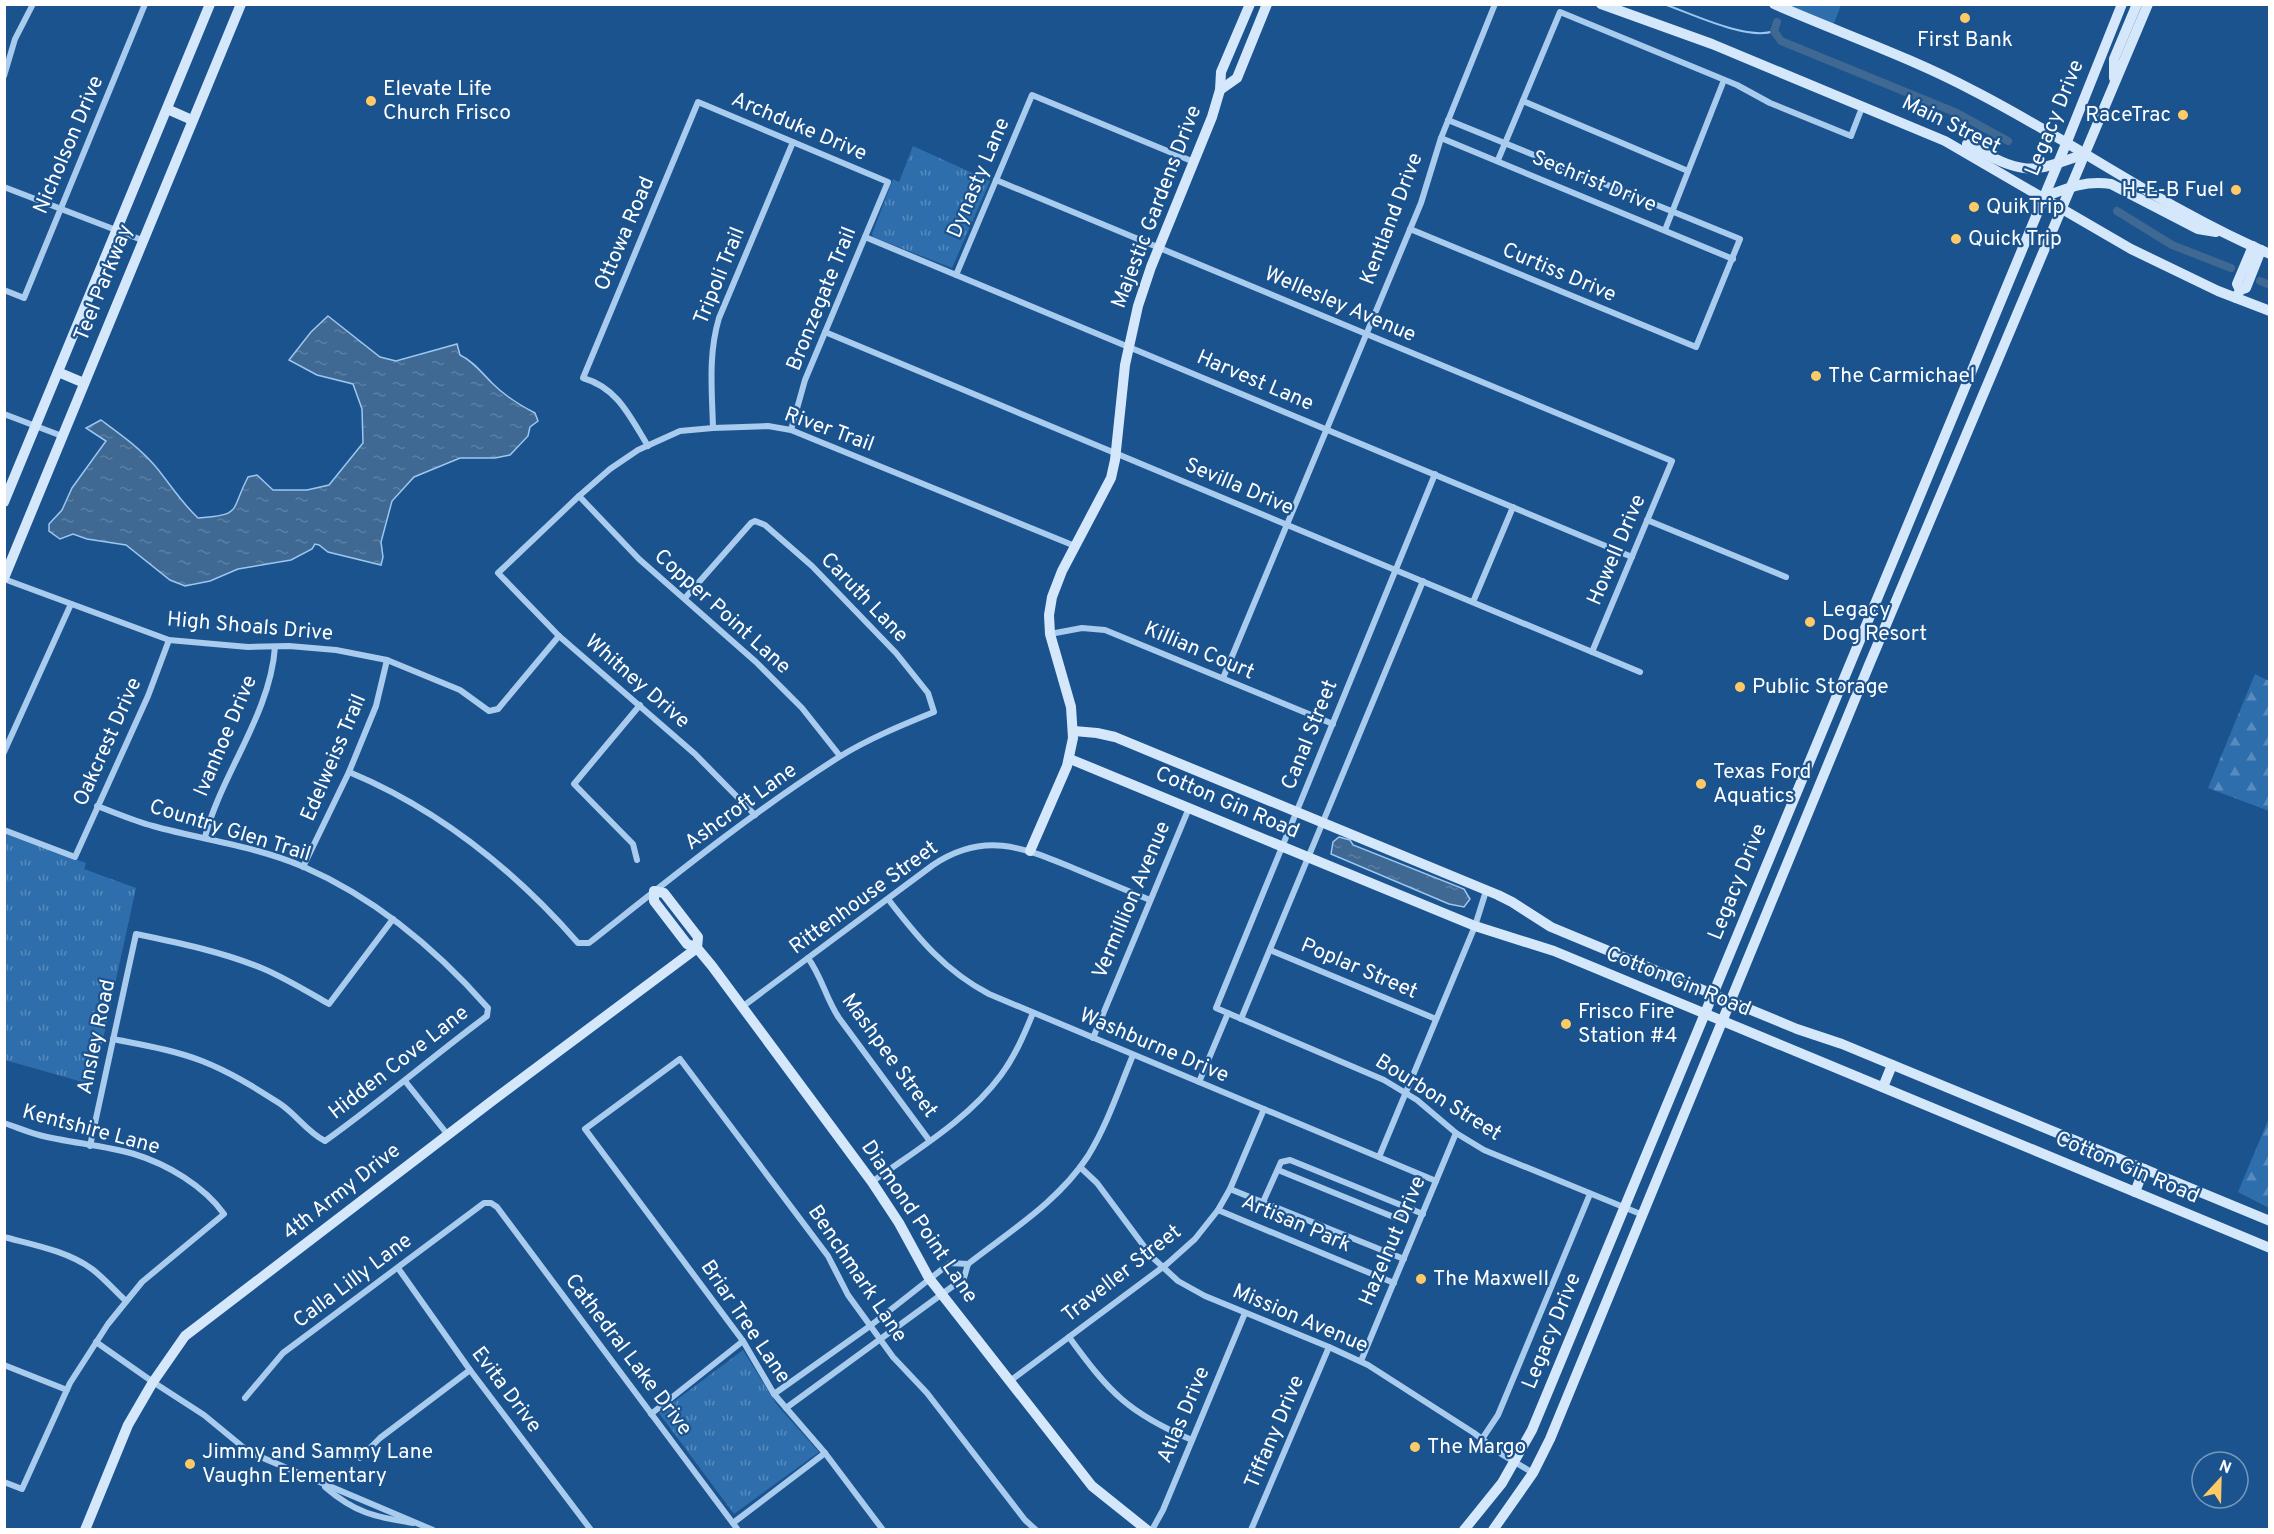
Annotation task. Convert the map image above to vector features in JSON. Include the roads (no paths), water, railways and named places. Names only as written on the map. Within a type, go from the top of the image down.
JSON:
[{"type":"main road","name":"Teel Parkway","points":[[4,502],[210,4]]},
{"type":"main road","name":"Teel Parkway","points":[[4,579],[241,4]]},
{"type":"main road","name":"Majestic Gardens Drive","points":[[1030,850],[1070,759],[1074,731],[1071,707],[1050,634],[1050,606],[1054,588],[1107,487],[1113,469],[1129,347],[1142,293],[1212,117],[1220,90],[1221,72],[1250,4]]},
{"type":"main road","name":"Majestic Gardens Drive","points":[[1220,90],[1236,78],[1267,4]]},
{"type":"main road","name":"Main Street","points":[[1601,4],[1712,44],[1904,122],[1967,152],[2131,249],[2238,294],[2270,311]]},
{"type":"main road","name":"Main Street","points":[[1774,4],[1975,91],[2164,200],[2261,250]]},
{"type":"main road","name":"Legacy Drive","points":[[1464,1530],[1502,1483],[1532,1430],[2067,144],[2122,4]]},
{"type":"main road","points":[[2114,87],[2114,59],[2136,4]]},
{"type":"main road","name":"Legacy Drive","points":[[1493,1530],[1533,1473],[1550,1439],[1869,665],[2148,4]]},
{"type":"main road","points":[[167,109],[192,120]]},
{"type":"main road","points":[[1904,122],[1927,126],[1995,159],[2019,167],[2043,168],[2085,153]]},
{"type":"main road","points":[[2044,197],[2073,185],[2100,182],[2111,184],[2198,228],[2227,234]]},
{"type":"main road","points":[[2238,294],[2246,288],[2261,250]]},
{"type":"main road","points":[[1980,351],[1999,359]]},
{"type":"main road","points":[[58,372],[84,383]]},
{"type":"main road","points":[[1915,507],[1933,514]]},
{"type":"main road","points":[[1852,657],[1869,665]]},
{"type":"main road","name":"Cotton Gin Road","points":[[1074,731],[1115,737],[1512,902],[1551,927],[1588,943],[2270,1221]]},
{"type":"main road","name":"Cotton Gin Road","points":[[1070,759],[1475,926],[1548,948],[2270,1248]]},
{"type":"main road","points":[[1792,801],[1811,808]]},
{"type":"main road","name":"Diamond Point Lane","points":[[654,891],[664,893],[698,937],[697,948],[872,1182],[899,1223],[929,1278],[941,1294],[1092,1486],[1150,1530]]},
{"type":"main road","points":[[1580,963],[1588,943]]},
{"type":"main road","name":"4th Army Drive","points":[[85,1530],[128,1425],[153,1382],[185,1336],[697,948]]},
{"type":"main road","points":[[1627,982],[1635,962]]},
{"type":"main road","points":[[1883,1088],[1892,1065]]},
{"type":"main road","points":[[2135,1192],[2144,1169]]},
{"type":"street","points":[[4,76],[15,39],[33,4]]},
{"type":"street","name":"Nicholson Drive","points":[[4,290],[24,298],[145,4]]},
{"type":"street","name":"Kentland Drive","points":[[1223,678],[1423,197],[1441,138],[1495,4]]},
{"type":"street","points":[[1498,160],[1560,12],[1851,136],[1863,105]]},
{"type":"street","points":[[1665,230],[1724,80]]},
{"type":"street","name":"Dynasty Lane","points":[[956,275],[1032,95],[1194,162]]},
{"type":"street","points":[[1523,101],[1688,171]]},
{"type":"street","name":"Archduke Drive","points":[[698,102],[888,182]]},
{"type":"street","name":"Ottowa Road","points":[[648,446],[616,397],[597,382],[583,378],[698,102]]},
{"type":"street","name":"Sechrist Drive","points":[[1441,138],[1733,259],[1740,239],[1448,120]]},
{"type":"street","name":"Tripoli Trail","points":[[713,428],[711,368],[713,340],[719,318],[793,142]]},
{"type":"street","name":"Wellesley Avenue","points":[[996,180],[1672,461]]},
{"type":"street","name":"Bronzegate Trail","points":[[791,430],[805,380],[888,182]]},
{"type":"street","points":[[4,187],[142,240]]},
{"type":"street","name":"Curtiss Drive","points":[[1410,229],[1696,347],[1733,259]]},
{"type":"street","name":"Harvest Lane","points":[[865,237],[1632,557]]},
{"type":"street","name":"Sevilla Drive","points":[[825,332],[1640,672]]},
{"type":"street","points":[[4,414],[62,436]]},
{"type":"street","name":"River Trail","points":[[498,573],[610,469],[648,446],[680,431],[713,428],[768,426],[791,430],[1075,546]]},
{"type":"street","name":"Howell Drive","points":[[1592,652],[1672,461]]},
{"type":"street","name":"Canal Street","points":[[1216,1008],[1435,474]]},
{"type":"street","name":"Copper Point Lane","points":[[579,496],[639,559],[756,662],[802,708],[840,756]]},
{"type":"street","points":[[1473,602],[1513,507]]},
{"type":"street","points":[[1647,520],[1786,577]]},
{"type":"street","name":"Caruth Lane","points":[[685,598],[751,524],[755,521],[765,525],[812,566],[896,653],[928,693],[934,712]]},
{"type":"street","name":"Whitney Drive","points":[[498,573],[559,636],[695,754],[755,815]]},
{"type":"street","name":"High Shoals Drive","points":[[4,579],[169,640],[248,647],[275,646],[336,650],[387,660],[460,690],[489,711],[498,709],[559,636]]},
{"type":"street","points":[[1241,1019],[1423,581]]},
{"type":"street","points":[[4,752],[71,604]]},
{"type":"street","name":"Killian Court","points":[[1050,634],[1082,628],[1105,630],[1333,724]]},
{"type":"street","name":"Oakcrest Drive","points":[[4,830],[75,857],[144,704],[169,640]]},
{"type":"street","name":"Ivanhoe Drive","points":[[205,837],[212,811],[248,735],[269,683],[275,646]]},
{"type":"street","name":"Edelweiss Trail","points":[[303,867],[349,772],[376,706],[387,660]]},
{"type":"street","points":[[637,860],[633,844],[574,784],[640,705]]},
{"type":"street","name":"Ashcroft Lane","points":[[349,772],[371,781],[435,817],[501,866],[552,914],[578,943],[589,944],[654,891],[755,815],[840,756],[888,731],[934,712]]},
{"type":"street","name":"Country Glen Trail","points":[[98,806],[152,826],[205,837],[303,867],[353,893],[393,919],[457,973],[488,1008]]},
{"type":"street","name":"Vermillion Avenue","points":[[1093,1038],[1189,808]]},
{"type":"street","name":"Rittenhouse Street","points":[[742,1007],[941,860],[966,849],[994,844],[1030,850],[1150,900]]},
{"type":"street","points":[[1378,1157],[1475,926],[1486,891]]},
{"type":"street","name":"Washburne Drive","points":[[888,898],[921,942],[948,968],[978,989],[1436,1181]]},
{"type":"street","name":"Ansley Road","points":[[90,1146],[136,934],[199,947],[233,957],[266,970],[329,1004],[393,919]]},
{"type":"street","name":"Poplar Street","points":[[1270,950],[1436,1019]]},
{"type":"street","name":"Mashpee Street","points":[[808,958],[819,975],[829,1003],[929,1140]]},
{"type":"street","name":"Hidden Cove Lane","points":[[113,1039],[166,1050],[203,1062],[243,1080],[287,1108],[317,1137],[325,1141],[487,1016],[488,1008]]},
{"type":"street","name":"Bourbon Street","points":[[1216,1008],[1361,1069],[1405,1092],[1456,1133],[1484,1150],[1643,1215]]},
{"type":"street","points":[[1199,1082],[1228,1013]]},
{"type":"street","points":[[872,1182],[968,1111],[994,1084],[1015,1054],[1034,1014]]},
{"type":"street","points":[[786,1408],[964,1278],[968,1264],[1044,1205],[1063,1187],[1080,1167],[1099,1135],[1133,1055]]},
{"type":"street","name":"Briar Tree Lane","points":[[680,1059],[585,1129],[743,1341],[774,1394],[825,1453],[883,1530]]},
{"type":"street","name":"Benchmark Lane","points":[[680,1059],[828,1256],[848,1295],[893,1357],[942,1411],[1025,1520],[1036,1530]]},
{"type":"street","points":[[405,1081],[448,1135]]},
{"type":"street","name":"Traveller Street","points":[[1010,1381],[1162,1268],[1195,1239],[1218,1210],[1230,1189],[1264,1109]]},
{"type":"street","name":"Kentshire Lane","points":[[4,1124],[39,1135],[133,1154],[158,1164],[214,1200],[224,1214],[142,1282],[126,1301]]},
{"type":"street","name":"Hazelnut Drive","points":[[1361,1362],[1456,1133]]},
{"type":"street","points":[[1263,1202],[1281,1162],[1290,1160],[1423,1214]]},
{"type":"street","name":"Mission Avenue","points":[[1080,1167],[1097,1184],[1162,1268],[1195,1292],[1361,1362],[1533,1473]]},
{"type":"street","points":[[1278,1170],[1396,1218],[1400,1217],[1404,1206]]},
{"type":"street","name":"Artisan Park","points":[[1230,1189],[1404,1259]]},
{"type":"street","points":[[1482,1439],[1498,1414],[1590,1194]]},
{"type":"street","name":"Calla Lilly Lane","points":[[244,1398],[283,1353],[484,1203],[491,1203]]},
{"type":"street","name":"Cathedral Lake Drive","points":[[491,1203],[497,1207],[738,1530]]},
{"type":"street","name":"Artisan Park","points":[[1218,1210],[1394,1283]]},
{"type":"street","points":[[4,1237],[78,1260],[94,1270],[126,1301],[96,1342],[67,1390],[22,1489],[4,1482]]},
{"type":"street","points":[[774,1394],[870,1326],[950,1263],[968,1264]]},
{"type":"street","name":"Evita Drive","points":[[398,1268],[470,1370],[591,1530]]},
{"type":"street","name":"Atlas Drive","points":[[1150,1530],[1163,1510],[1245,1313]]},
{"type":"street","points":[[1069,1337],[1101,1380],[1127,1406],[1160,1426],[1192,1440]]},
{"type":"street","points":[[651,1414],[743,1341]]},
{"type":"street","points":[[96,1342],[204,1415],[249,1452],[433,1530]]},
{"type":"street","name":"Tiffany Drive","points":[[1251,1530],[1329,1347]]},
{"type":"street","points":[[4,1365],[67,1390]]},
{"type":"street","points":[[360,1458],[380,1438],[470,1370]]},
{"type":"street","points":[[733,1523],[825,1453]]},
{"type":"street","points":[[320,1483],[343,1502],[369,1515],[423,1524]]},
{"type":"water","points":[[328,316],[380,357],[396,361],[457,344],[460,355],[507,396],[535,413],[538,421],[530,427],[528,436],[510,455],[495,458],[460,458],[414,477],[392,501],[381,542],[383,557],[381,565],[328,552],[315,544],[312,549],[291,560],[238,569],[210,581],[185,586],[170,580],[126,545],[87,539],[73,534],[60,539],[49,531],[49,524],[62,510],[72,488],[106,441],[86,428],[101,420],[150,460],[198,518],[229,513],[236,504],[248,477],[257,475],[273,490],[307,490],[329,485],[363,443],[362,409],[353,384],[317,375],[289,360],[311,332]]},
{"type":"water","points":[[1339,837],[1350,840],[1353,845],[1464,889],[1470,899],[1464,907],[1449,904],[1331,854],[1333,842]]},
{"type":"waterway","points":[[1664,4],[1704,20],[1735,29],[1763,33],[1774,31]]},
{"type":"waterway","points":[[1777,22],[1774,31],[1781,41],[1957,113],[2008,141]]},
{"type":"waterway","points":[[2117,211],[2172,245],[2231,268]]},
{"type":"waterway","points":[[2260,281],[2270,285]]},
{"type":"place","name":"First Bank","points":[[1965,18]]},
{"type":"place","name":"Elevate Life Church Frisco","points":[[371,101]]},
{"type":"place","name":"RaceTrac","points":[[2183,115]]},
{"type":"place","name":"H-E-B Fuel","points":[[2236,190]]},
{"type":"place","name":"QuikTrip","points":[[1974,207]]},
{"type":"place","name":"Quick Trip","points":[[1956,239]]},
{"type":"place","name":"The Carmichael","points":[[1816,376]]},
{"type":"place","name":"Legacy Dog Resort","points":[[1810,622]]},
{"type":"place","name":"Public Storage","points":[[1740,687]]},
{"type":"place","name":"Texas Ford Aquatics","points":[[1701,784]]},
{"type":"place","name":"Frisco Fire Station #4","points":[[1566,1024]]},
{"type":"place","name":"The Maxwell","points":[[1421,1279]]},
{"type":"place","name":"The Margo","points":[[1415,1447]]},
{"type":"place","name":"Jimmy and Sammy Lane Vaughn Elementary","points":[[190,1464]]}]
